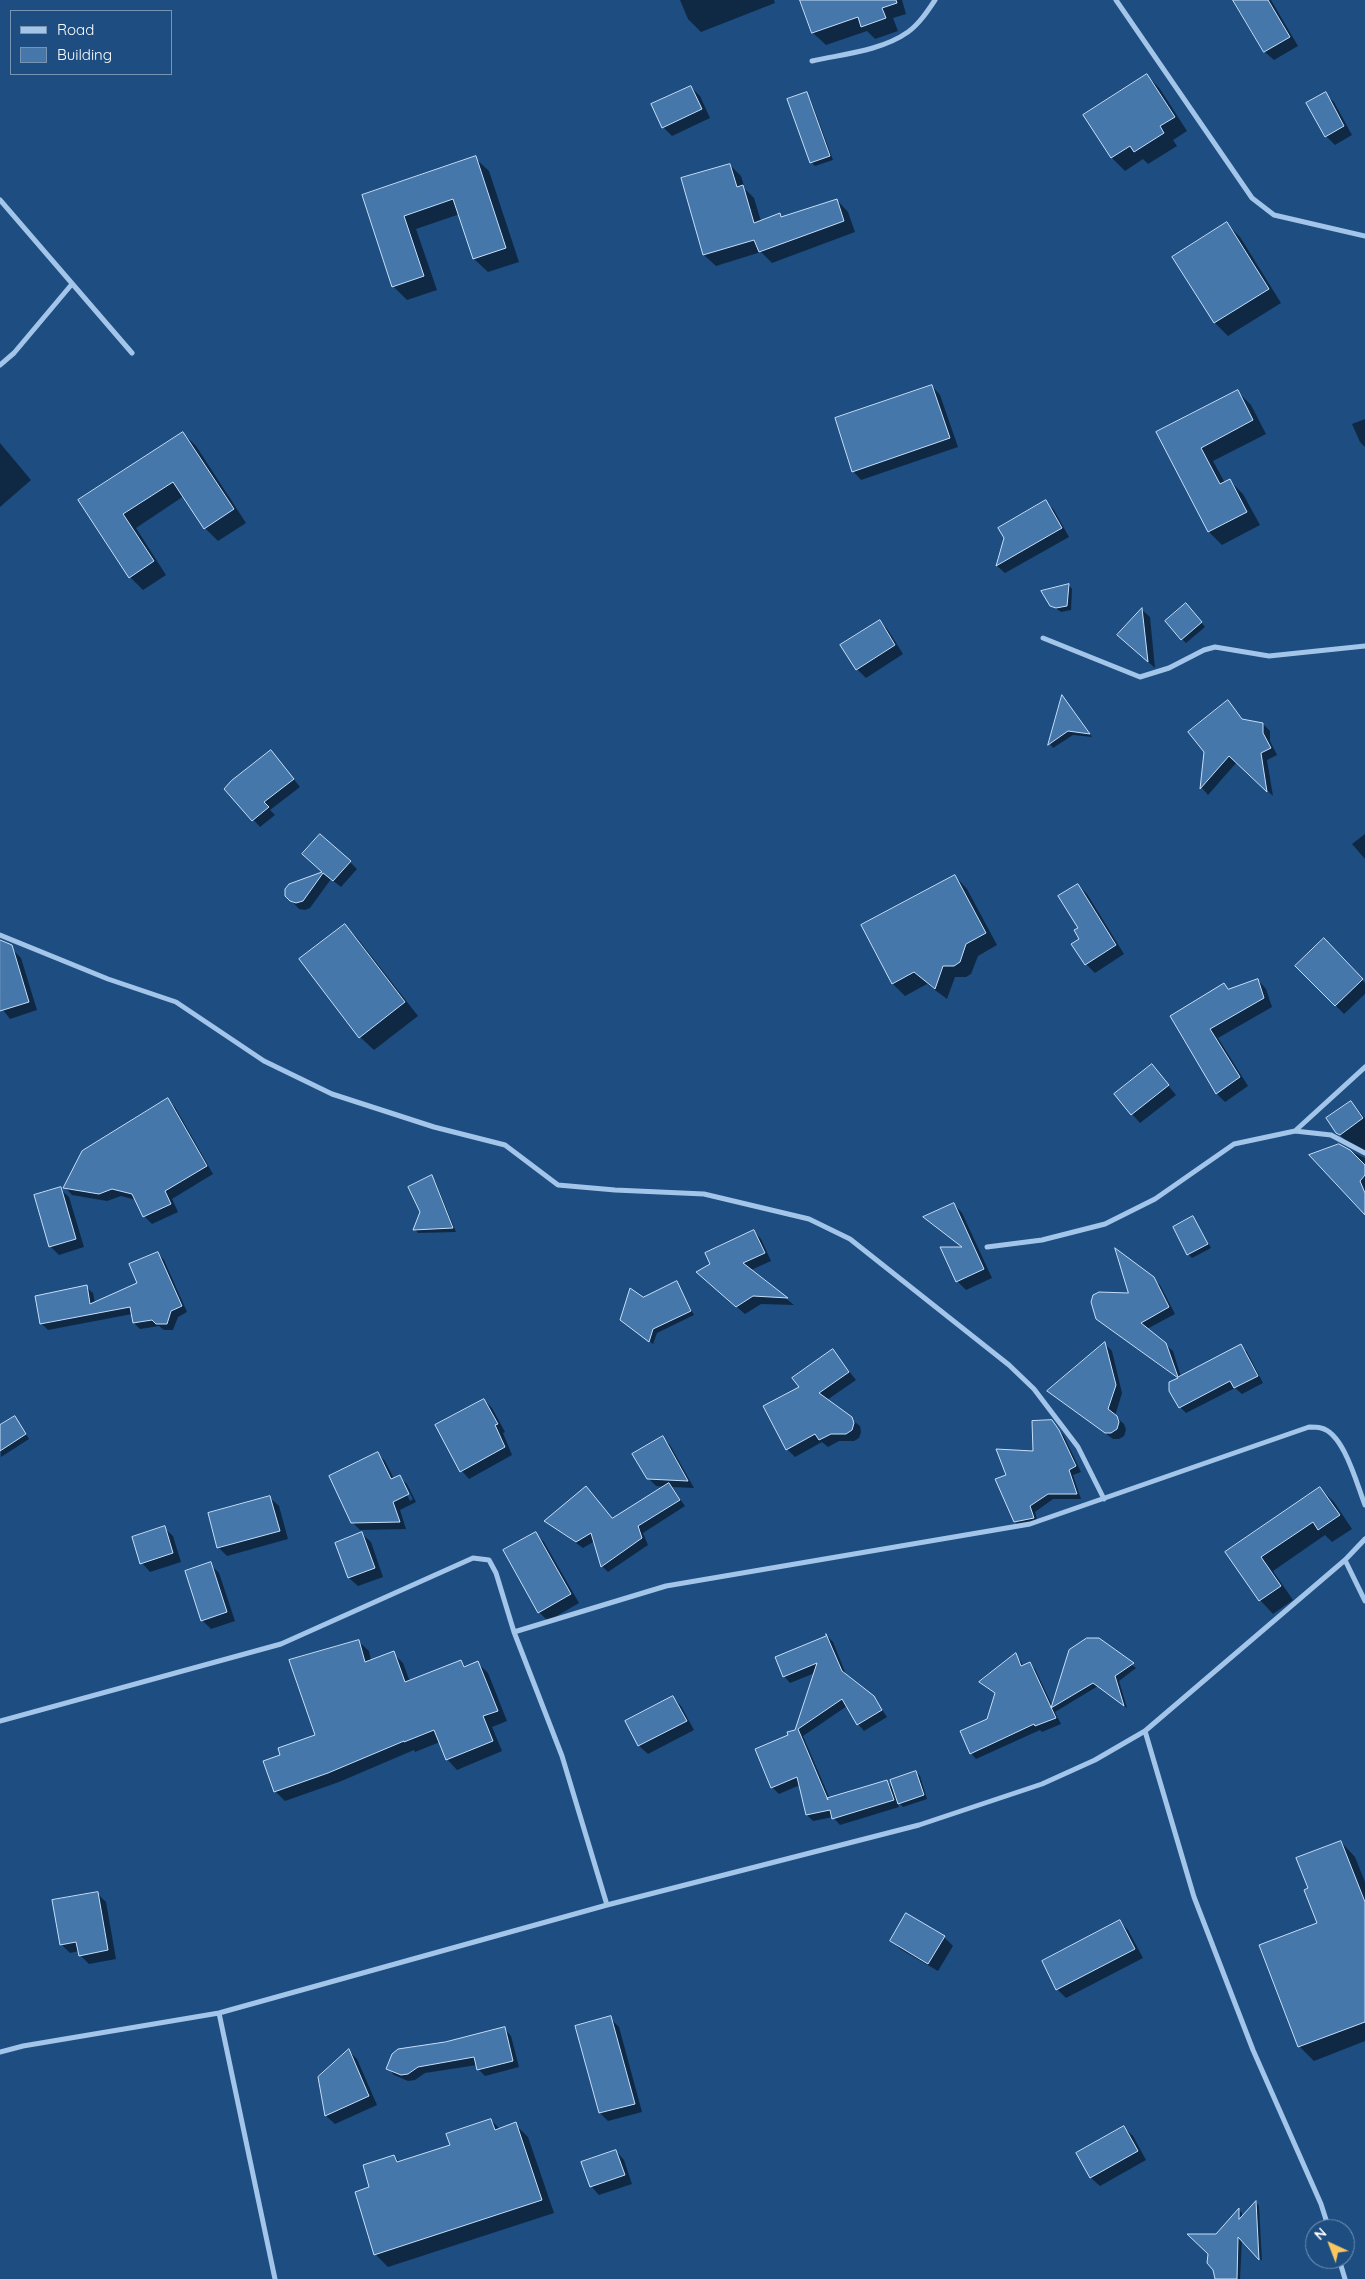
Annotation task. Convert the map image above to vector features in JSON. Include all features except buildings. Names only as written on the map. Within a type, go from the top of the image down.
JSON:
[{"type":"street","points":[[812,61],[876,47],[907,32],[924,17],[935,0]]},
{"type":"street","points":[[1116,0],[1252,198],[1274,215],[1365,236]]},
{"type":"street","points":[[0,200],[132,353]]},
{"type":"street","points":[[0,365],[14,353],[72,284]]},
{"type":"street","points":[[1043,638],[1140,677],[1169,668],[1204,650],[1215,647],[1269,656],[1365,646]]},
{"type":"street","points":[[0,935],[108,979],[176,1002],[264,1061],[332,1094],[434,1127],[505,1145],[558,1184],[615,1190],[704,1194],[809,1219],[850,1239],[1009,1365],[1034,1389],[1078,1447],[1104,1499]]},
{"type":"street","points":[[1295,1131],[1365,1067]]},
{"type":"street","points":[[987,1248],[1042,1240],[1105,1224],[1155,1199],[1234,1144],[1295,1131],[1331,1135],[1365,1153]]},
{"type":"street","points":[[514,1632],[666,1586],[1030,1524],[1309,1426],[1322,1428],[1333,1436],[1342,1447],[1365,1505]]},
{"type":"street","points":[[0,2052],[23,2046],[219,2013],[607,1905],[910,1828],[967,1811],[1042,1784],[1095,1760],[1145,1731],[1345,1560],[1365,1539]]},
{"type":"street","points":[[0,1721],[281,1644],[473,1558],[489,1560],[496,1573],[514,1632],[562,1756],[607,1905]]},
{"type":"street","points":[[1345,1560],[1365,1602]]},
{"type":"street","points":[[1145,1731],[1194,1897],[1252,2050],[1321,2204],[1326,2219]]},
{"type":"street","points":[[219,2013],[275,2279]]}]
